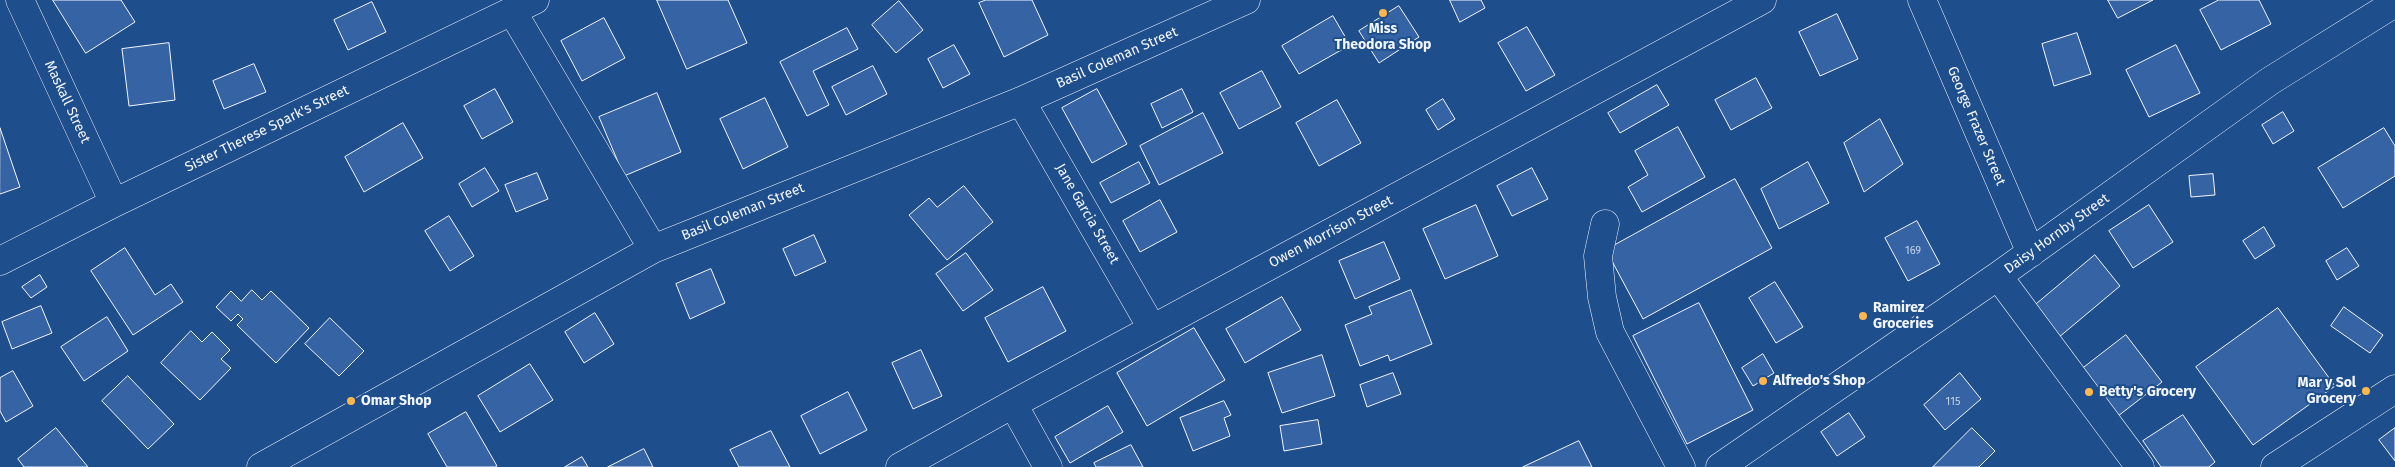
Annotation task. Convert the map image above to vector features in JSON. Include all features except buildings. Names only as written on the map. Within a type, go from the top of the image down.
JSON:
[{"type":"street","name":"Maskall Street","points":[[20,0],[114,203]]},
{"type":"street","name":"Basil Coleman Street","points":[[260,467],[653,249],[1021,101],[1246,0]]},
{"type":"street","name":"Owen Morrison Street","points":[[900,467],[1152,328],[1762,0]]},
{"type":"street","name":"George Frazer Street","points":[[1922,0],[2031,253]]},
{"type":"street","name":"Daisy Hornby Street","points":[[1720,467],[2031,253],[2270,81],[2395,3]]},
{"type":"street","name":"Sister Therese Spark's Street","points":[[0,261],[114,203],[523,6]]},
{"type":"street","points":[[523,6],[653,249]]},
{"type":"street","name":"Jane Garcia Street","points":[[1021,101],[1152,328]]},
{"type":"street","points":[[1606,224],[1598,256],[1602,297],[1610,332],[1681,467]]},
{"type":"street","points":[[1998,276],[2140,467]]},
{"type":"street","points":[[2275,467],[2395,389]]},
{"type":"street","points":[[1012,404],[1048,467]]},
{"type":"place","name":"Miss Theodora Shop","points":[[1383,13]]},
{"type":"place","name":"Ramirez Groceries","points":[[1863,316]]},
{"type":"place","name":"Alfredo's Shop","points":[[1763,381]]},
{"type":"place","name":"Mar y Sol Grocery","points":[[2366,391]]},
{"type":"place","name":"Betty's Grocery","points":[[2089,392]]},
{"type":"place","name":"Omar Shop","points":[[351,401]]}]
